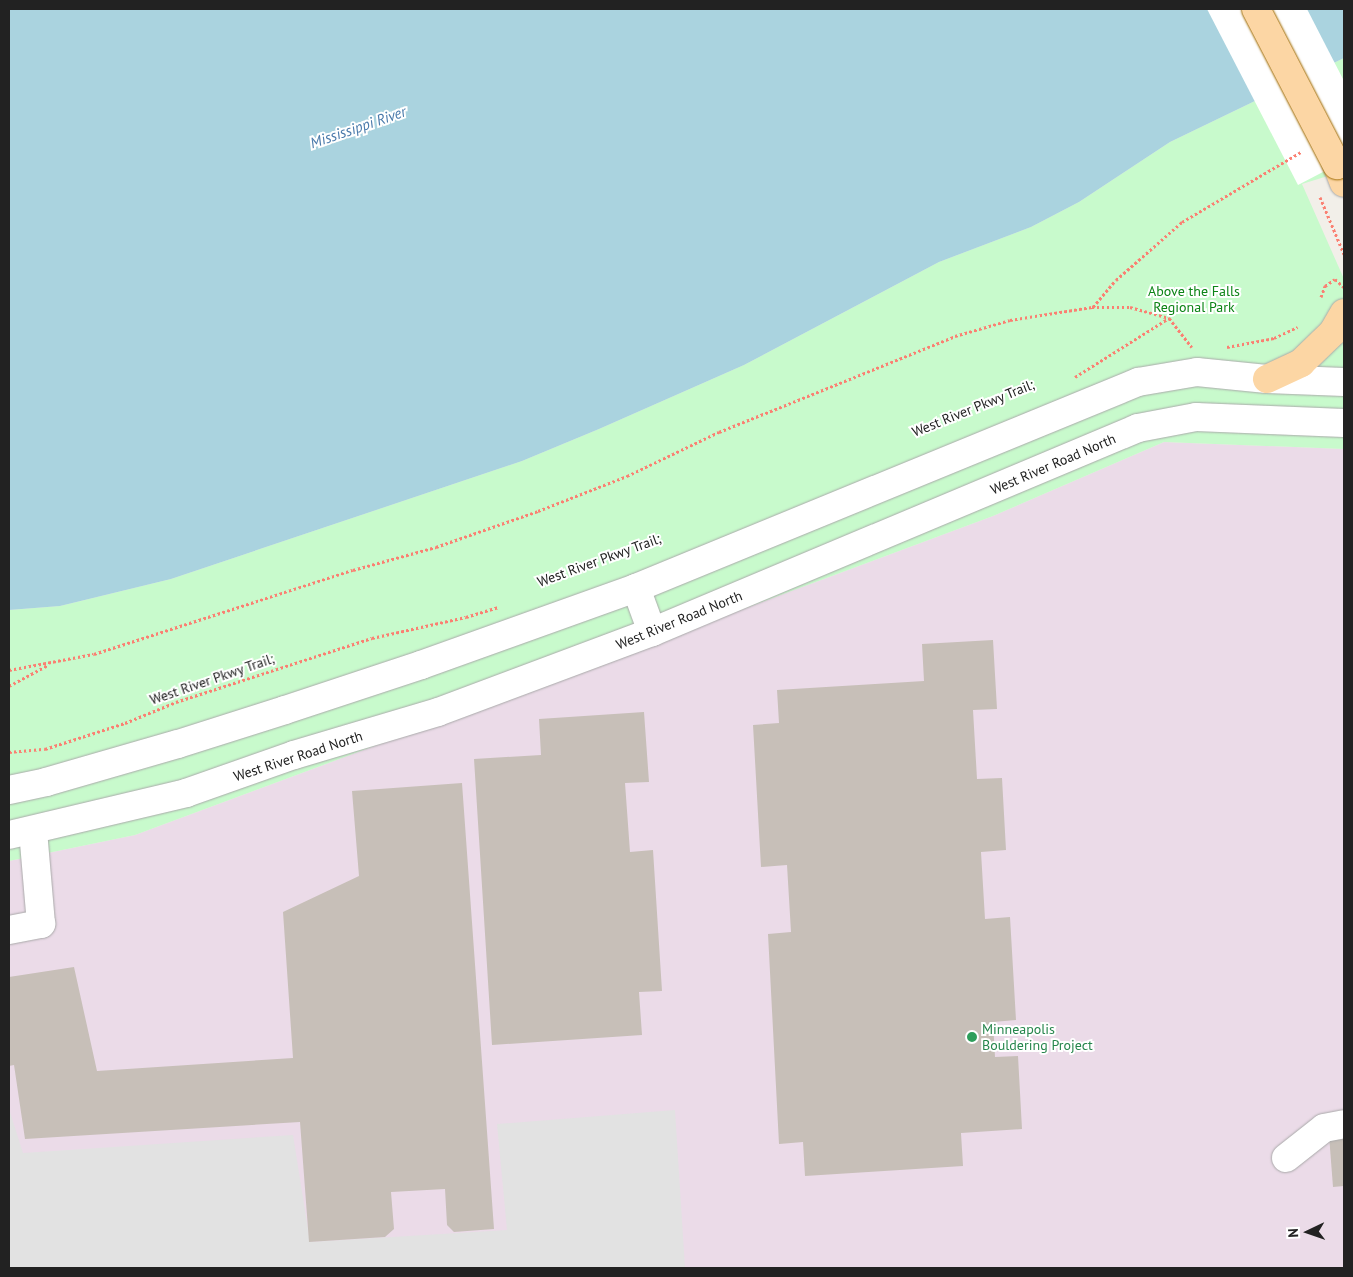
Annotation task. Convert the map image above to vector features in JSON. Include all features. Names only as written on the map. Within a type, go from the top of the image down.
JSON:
[{"type":"main road","points":[[1256,9],[1340,174]]},
{"type":"main road","points":[[1267,379],[1301,363],[1333,332],[1344,313]]},
{"type":"street","points":[[9,790],[46,782],[178,744],[285,710],[430,662],[636,588],[1138,382],[1197,372],[1267,379],[1344,382]]},
{"type":"street","name":"West River Road North","points":[[21,832],[186,793],[294,755],[438,712],[652,632],[1138,428],[1196,417],[1344,423]]},
{"type":"street","points":[[970,451],[987,491]]},
{"type":"street","points":[[636,588],[652,632]]},
{"type":"street","points":[[9,930],[41,924],[21,832]]},
{"type":"street","points":[[1286,1158],[1324,1128],[1344,1124]]},
{"type":"path","points":[[1092,307],[1116,280],[1182,222],[1310,147]]},
{"type":"path","points":[[1319,195],[1344,254]]},
{"type":"path","points":[[1318,305],[1325,286],[1335,279],[1344,287]]},
{"type":"path","points":[[9,670],[50,664],[94,654],[353,570],[436,547],[538,511],[627,476],[719,432],[955,336],[1010,320],[1092,307],[1130,307],[1169,318],[1192,347],[1200,347]]},
{"type":"path","points":[[1071,380],[1169,318]]},
{"type":"path","points":[[1218,347],[1274,338],[1299,326]]},
{"type":"path","name":"West River Pkwy Trail;","points":[[9,752],[45,749],[125,723],[176,702],[372,638],[466,617],[500,606]]},
{"type":"path","points":[[9,686],[50,664]]},
{"type":"shaded area","points":[[1164,442],[1344,449],[1344,1268],[9,1268],[9,861],[135,835],[993,516]]},
{"type":"shaded area","points":[[9,1109],[23,1153],[293,1135],[310,1242],[507,1230],[497,1124],[675,1110],[685,1268],[9,1268]]},
{"type":"green space","name":"Above the Falls Regional Park","points":[[1344,58],[1344,171],[1302,184],[1344,279],[1344,449],[1164,442],[993,516],[135,835],[9,861],[9,610],[60,606],[171,579],[522,461],[744,365],[939,262],[1031,227],[1079,202],[1170,142]]},
{"type":"water","name":"Mississippi River","points":[[9,9],[1344,9],[1344,58],[1170,142],[1079,202],[1031,227],[939,262],[744,365],[522,461],[171,579],[60,606],[9,610]]},
{"type":"pier","points":[[1207,9],[1307,9],[1344,81],[1344,161],[1298,185]]},
{"type":"building","points":[[993,640],[997,709],[973,710],[977,779],[1002,778],[1006,850],[981,852],[985,919],[1010,917],[1016,1020],[993,1022],[995,1057],[1018,1056],[1022,1129],[961,1133],[963,1166],[805,1176],[803,1142],[779,1144],[768,934],[791,932],[787,865],[761,867],[753,725],[779,723],[777,690],[924,681],[922,644]]},
{"type":"building","points":[[644,712],[649,782],[625,783],[630,852],[653,850],[662,991],[639,992],[642,1035],[492,1045],[474,759],[541,755],[539,719]]},
{"type":"building","points":[[462,783],[494,1229],[454,1232],[447,1225],[445,1189],[391,1192],[394,1229],[385,1237],[309,1242],[300,1122],[25,1139],[14,1065],[9,1066],[9,977],[74,967],[97,1071],[293,1058],[283,912],[359,876],[352,791]]},
{"type":"building","points":[[1344,1133],[1344,1186],[1333,1187],[1329,1135]]},
{"type":"place","name":"Minneapolis Bouldering Project","points":[[972,1037]]}]
